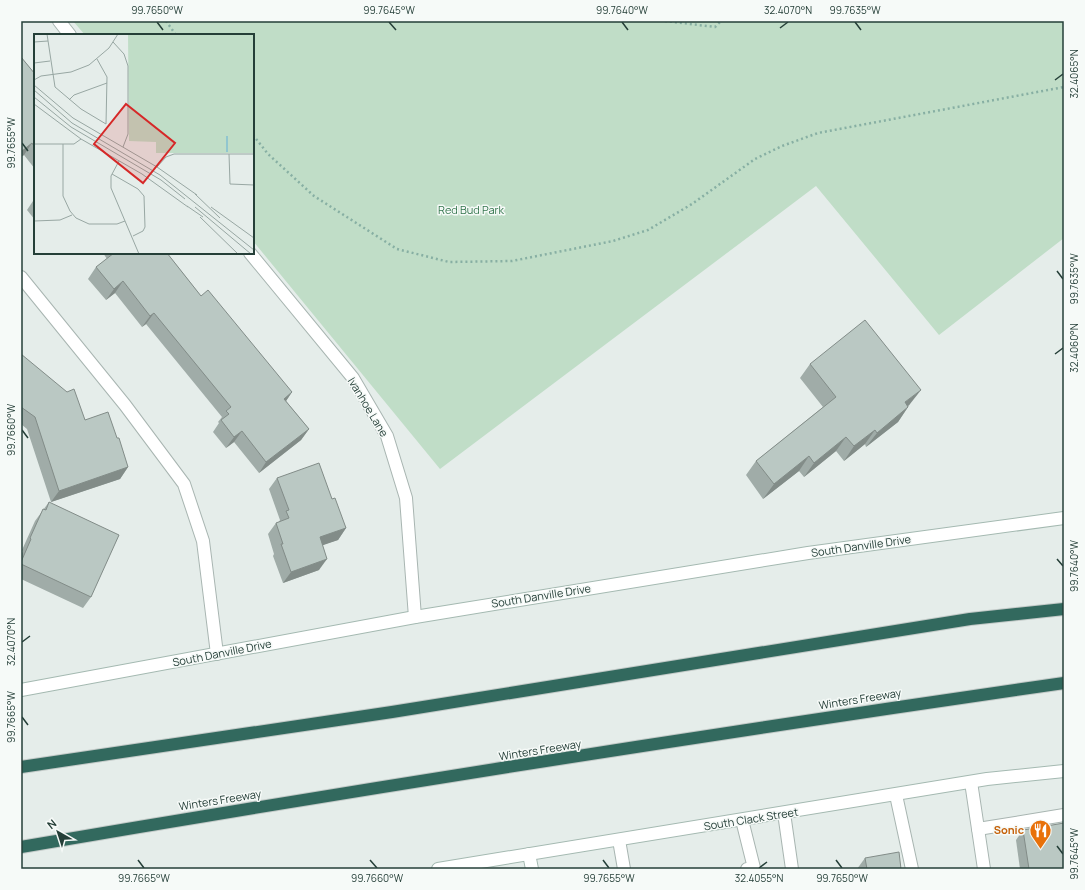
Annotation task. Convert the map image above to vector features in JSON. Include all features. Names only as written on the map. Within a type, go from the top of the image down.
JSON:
[{"type":"highway","points":[[21,767],[400,711],[970,619],[1064,609]]},
{"type":"highway","name":"Winters Freeway","points":[[21,847],[225,812],[593,754],[889,708],[1064,683]]},
{"type":"main road","points":[[58,21],[69,34]]},
{"type":"main road","name":"Ivanhoe Lane","points":[[251,254],[352,378],[387,436],[406,498],[415,617]]},
{"type":"main road","points":[[21,277],[125,405],[184,484],[203,540],[217,654]]},
{"type":"main road","name":"South Danville Drive","points":[[21,690],[415,617],[808,553],[1064,518]]},
{"type":"main road","name":"South Clack Street","points":[[438,869],[971,782],[1064,771]]},
{"type":"main road","points":[[971,782],[984,869]]},
{"type":"main road","points":[[896,795],[912,869]]},
{"type":"main road","points":[[784,813],[792,869]]},
{"type":"main road","points":[[978,829],[1064,815]]},
{"type":"main road","points":[[742,820],[752,869]]},
{"type":"main road","points":[[619,840],[624,869]]},
{"type":"main road","points":[[529,854],[532,869]]},
{"type":"path","points":[[166,21],[175,34]]},
{"type":"path","points":[[665,21],[715,27],[721,21]]},
{"type":"path","points":[[254,136],[268,154],[314,196],[397,249],[449,262],[512,261],[613,242],[648,230],[692,204],[755,159],[782,146],[818,133],[1064,87]]},
{"type":"green space","name":"Red Bud Park","points":[[73,21],[1064,21],[1064,238],[939,335],[816,186],[440,469],[254,242],[254,34],[84,34]]},
{"type":"building","points":[[21,57],[34,73],[34,146],[32,143],[22,151]]},
{"type":"building","points":[[113,254],[168,254],[201,296],[208,290],[292,392],[284,399],[309,429],[266,462],[242,431],[234,437],[221,420],[229,414],[226,411],[231,407],[154,313],[150,316],[123,281],[114,289],[96,267]]},
{"type":"building","points":[[865,320],[921,390],[905,402],[908,407],[877,433],[875,430],[854,446],[846,437],[814,463],[809,456],[774,484],[756,461],[836,397],[810,364]]},
{"type":"building","points":[[21,354],[67,392],[74,389],[85,420],[108,412],[117,438],[119,438],[128,467],[59,491],[35,417],[21,407]]},
{"type":"building","points":[[319,463],[332,499],[335,498],[346,528],[320,537],[327,559],[291,572],[281,544],[283,544],[276,523],[289,518],[286,511],[289,510],[277,478]]},
{"type":"building","points":[[49,502],[119,535],[91,597],[21,564],[31,539],[30,538],[43,509],[46,510]]},
{"type":"building","name":"Sonic","points":[[1064,823],[1064,869],[1029,869],[1023,830]]},
{"type":"building","points":[[899,852],[901,869],[867,869],[865,858]]},
{"type":"place","name":"Sonic","points":[[1040,850]]}]
